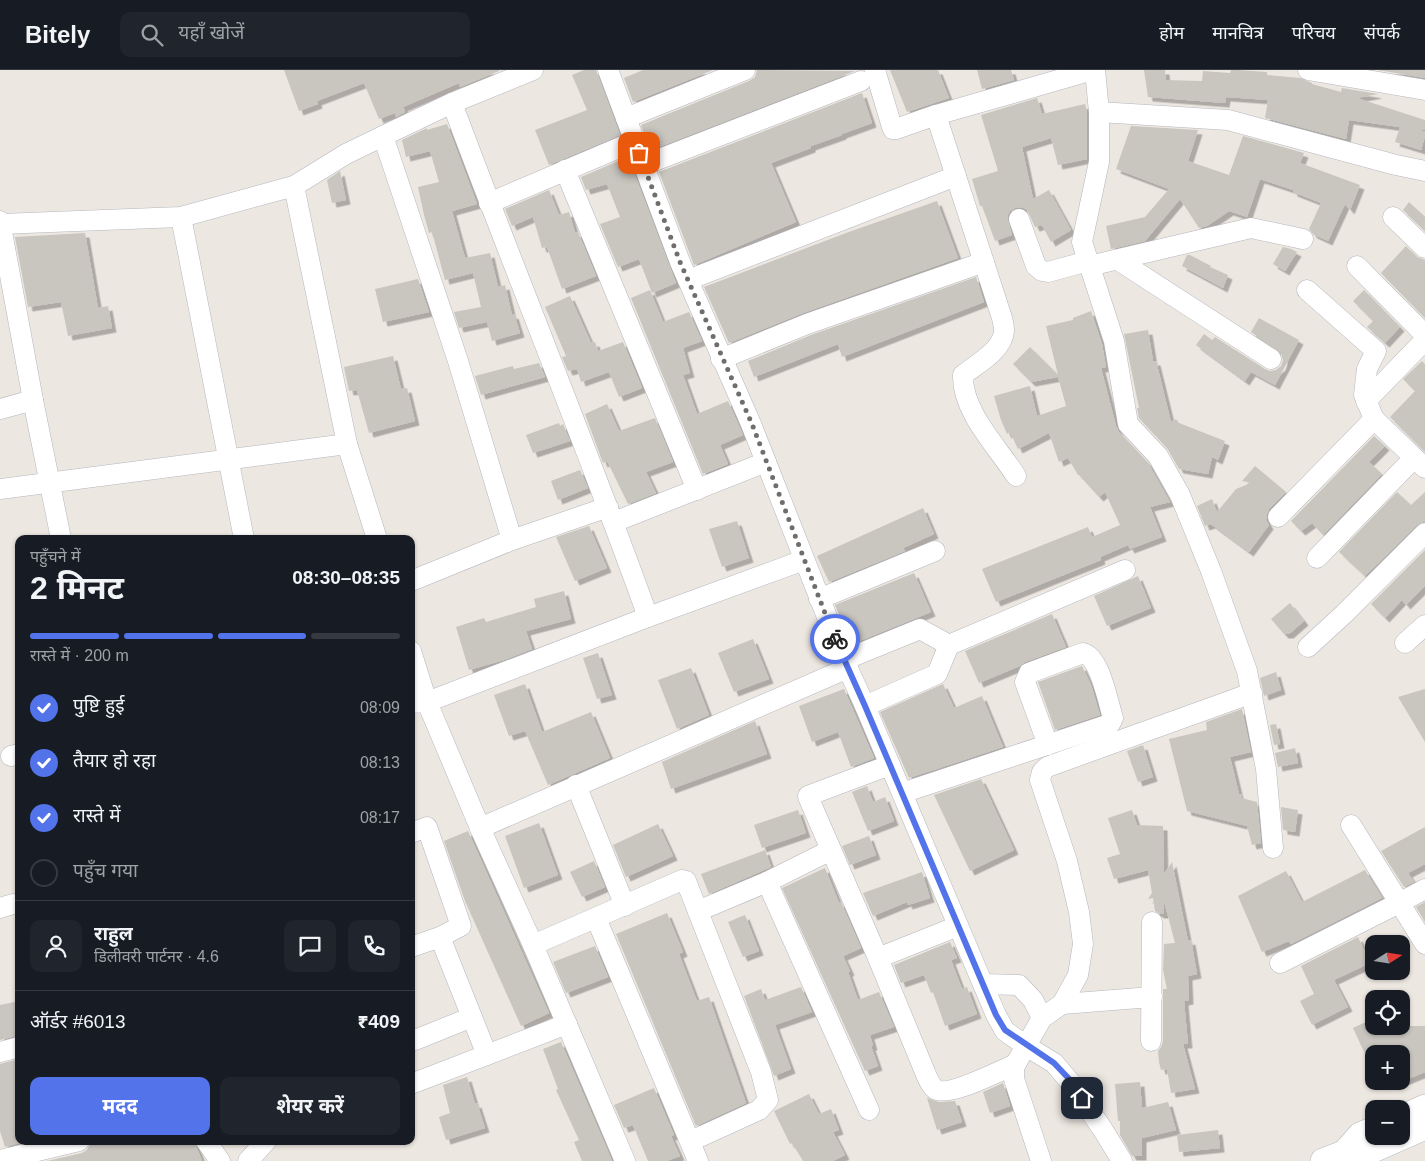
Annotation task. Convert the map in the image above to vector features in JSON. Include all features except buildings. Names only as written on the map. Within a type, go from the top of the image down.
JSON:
[{"type":"street","points":[[60,535],[0,223],[181,217],[294,186],[346,154],[383,136],[452,103],[533,70]]},
{"type":"street","points":[[608,70],[688,280],[721,359],[752,424],[819,599],[996,1015],[1005,1030],[1026,1046],[1054,1063],[1072,1082],[1122,1161]]},
{"type":"street","points":[[626,118],[745,70]]},
{"type":"street","points":[[644,165],[868,76],[893,129],[1094,70],[1099,112],[1099,162],[1082,242],[1114,341],[1128,424],[1158,456],[1180,495],[1211,571],[1247,672],[1266,769],[1272,848]]},
{"type":"street","points":[[1308,70],[1401,78],[1425,90]]},
{"type":"street","points":[[452,103],[489,203],[611,514],[648,617]]},
{"type":"street","points":[[1099,112],[1228,120],[1425,171]]},
{"type":"street","points":[[936,115],[1002,318],[1004,331],[1002,340],[993,352],[963,375],[964,395],[989,439],[1004,456],[1016,476]]},
{"type":"street","points":[[383,136],[458,361],[512,540]]},
{"type":"street","points":[[489,203],[635,141]]},
{"type":"street","points":[[565,170],[697,490]]},
{"type":"street","points":[[688,280],[956,176]]},
{"type":"street","points":[[294,186],[347,444],[376,535]]},
{"type":"street","points":[[181,217],[243,535]]},
{"type":"street","points":[[1393,217],[1425,248]]},
{"type":"street","points":[[1019,219],[1036,266],[1042,271],[1048,272],[1118,260],[1251,228],[1303,239]]},
{"type":"street","points":[[1118,260],[1271,359]]},
{"type":"street","points":[[721,359],[807,324],[984,262]]},
{"type":"street","points":[[1357,266],[1425,336]]},
{"type":"street","points":[[1307,290],[1376,351],[1367,369],[1364,395],[1366,401],[1374,419],[1420,463],[1317,558]]},
{"type":"street","points":[[1366,401],[1425,340]]},
{"type":"street","points":[[0,409],[33,400]]},
{"type":"street","points":[[1278,517],[1374,419]]},
{"type":"street","points":[[0,489],[347,444]]},
{"type":"street","points":[[415,579],[512,540],[697,490],[766,462]]},
{"type":"street","points":[[1308,646],[1344,614],[1425,533]]},
{"type":"street","points":[[819,599],[935,551]]},
{"type":"street","points":[[419,703],[804,560]]},
{"type":"street","points":[[865,706],[937,674],[949,645],[1125,570]]},
{"type":"street","points":[[1405,643],[1425,625]]},
{"type":"street","points":[[480,828],[920,629],[949,645]]},
{"type":"street","points":[[902,793],[1110,724],[1113,718],[1096,664],[1089,655],[1083,653],[1029,673],[1025,682],[1048,744]]},
{"type":"street","points":[[415,677],[419,703],[480,828],[533,945],[624,1161]]},
{"type":"street","points":[[1040,1161],[1014,1079],[1014,1068],[1042,1018],[1062,1004],[1078,975],[1083,944],[1079,912],[1067,860],[1040,780],[1042,772],[1047,766],[1252,693]]},
{"type":"street","points":[[890,765],[808,796],[922,1066],[935,1089],[942,1091],[962,1087],[1016,1064]]},
{"type":"street","points":[[576,785],[625,906]]},
{"type":"street","points":[[1351,826],[1425,944]]},
{"type":"street","points":[[415,832],[427,827],[461,926],[440,937],[415,946]]},
{"type":"street","points":[[698,911],[767,882],[831,850]]},
{"type":"street","points":[[533,945],[684,880],[761,1072],[768,1100],[759,1110],[691,1141]]},
{"type":"street","points":[[767,882],[869,1110]]},
{"type":"street","points":[[1280,963],[1425,889]]},
{"type":"street","points":[[596,918],[698,1161]]},
{"type":"street","points":[[1151,1041],[1152,922]]},
{"type":"street","points":[[878,958],[958,926]]},
{"type":"street","points":[[440,937],[487,1055]]},
{"type":"street","points":[[982,984],[1019,985],[1033,1000],[1042,1018]]},
{"type":"street","points":[[1062,1004],[1152,998]]},
{"type":"street","points":[[415,1040],[472,1017]]},
{"type":"street","points":[[415,1082],[567,1024]]},
{"type":"street","points":[[0,1052],[15,1048]]},
{"type":"street","points":[[1410,1114],[1425,1108]]},
{"type":"street","points":[[1337,1158],[1374,1150],[1425,1127]]},
{"type":"street","points":[[1337,1158],[1360,1135],[1365,1133]]},
{"type":"street","points":[[0,1160],[62,1145]]},
{"type":"street","points":[[209,1145],[220,1161]]},
{"type":"street","points":[[248,1161],[262,1145]]},
{"type":"way so far","points":[[639,153],[680,262],[721,359],[752,424],[835,639]]},
{"type":"route","points":[[835,639],[996,1015],[1005,1030],[1026,1046],[1054,1063],[1072,1082],[1082,1098]]}]
